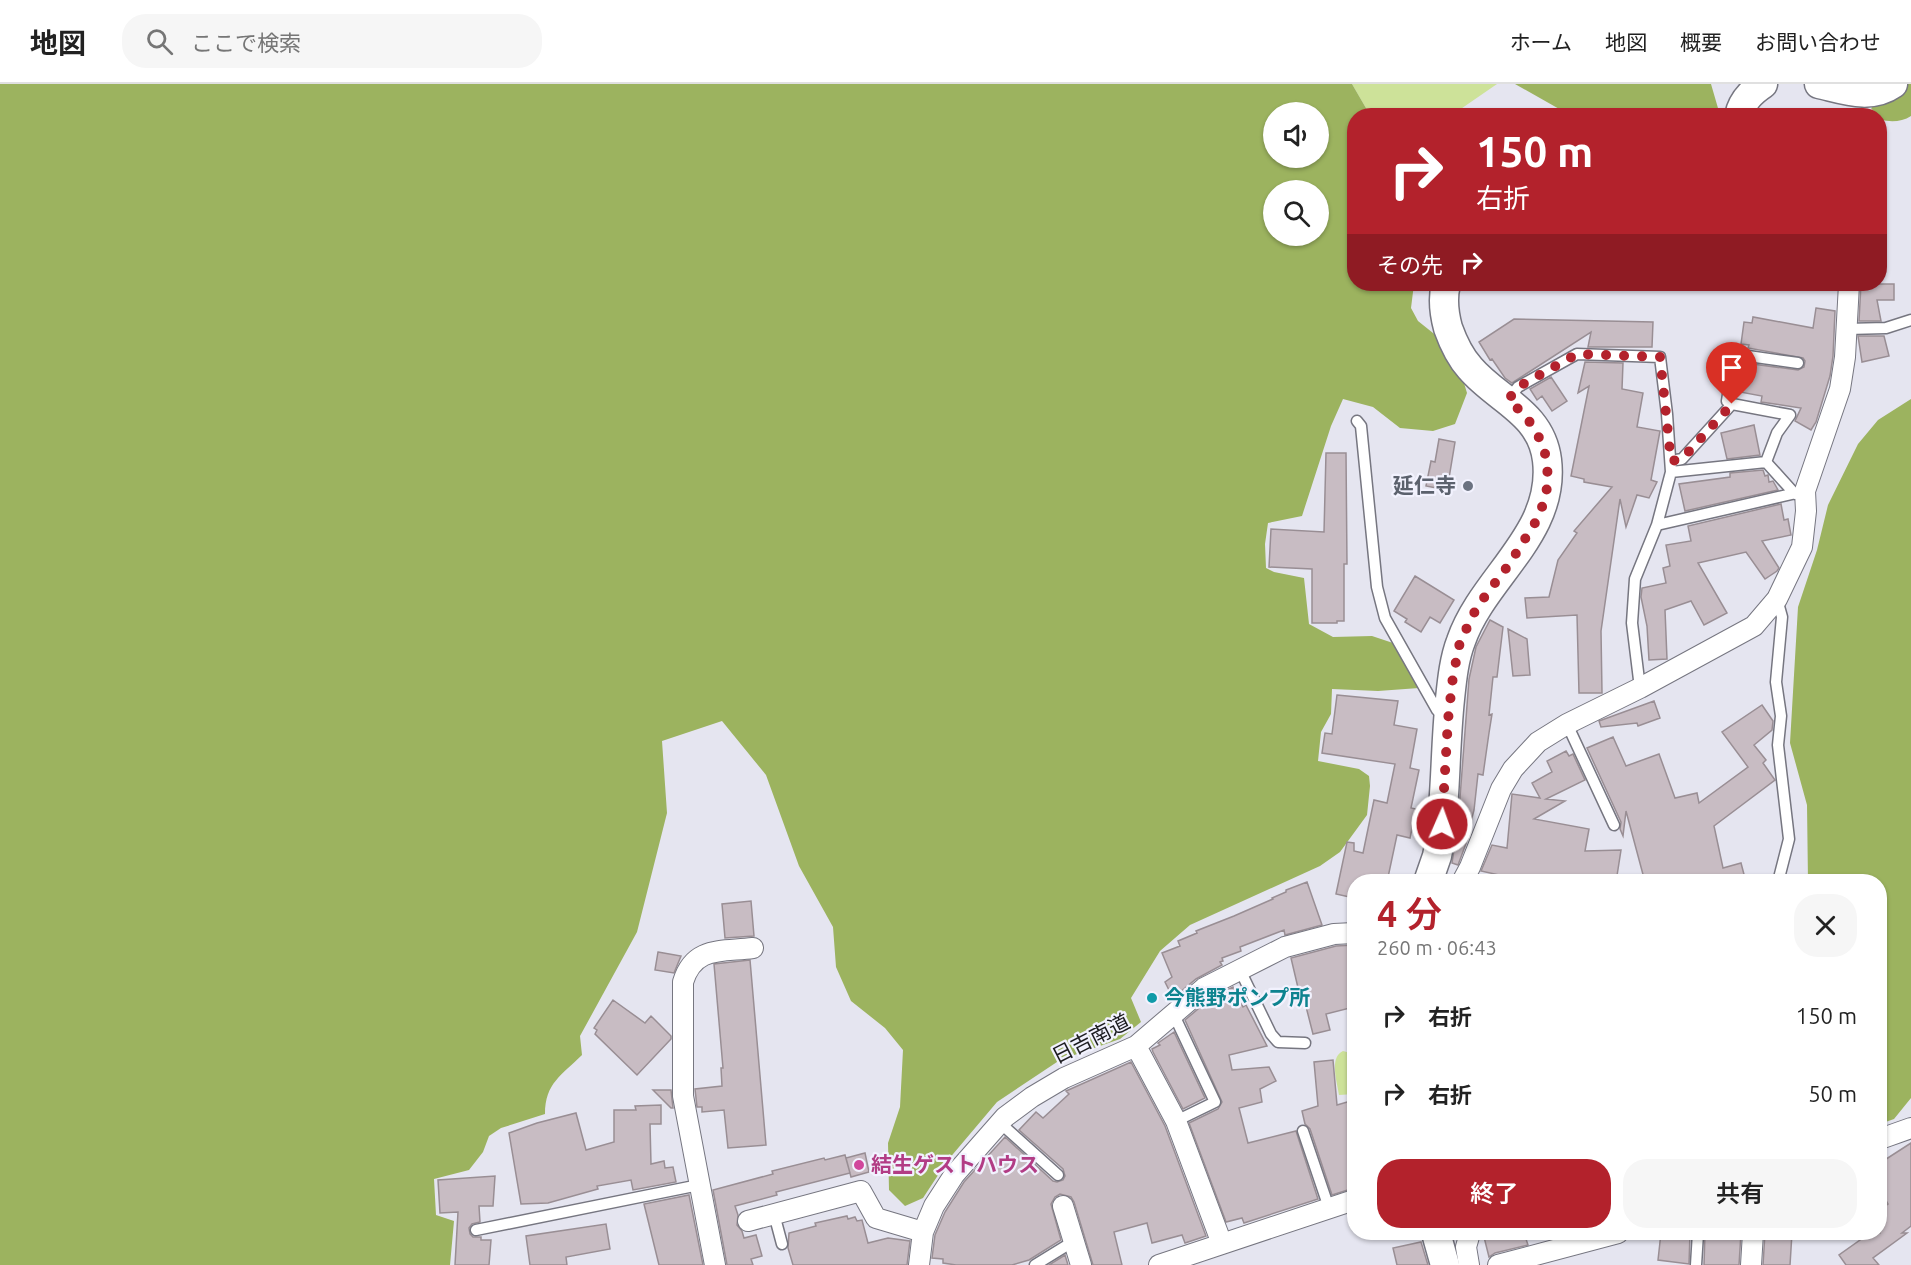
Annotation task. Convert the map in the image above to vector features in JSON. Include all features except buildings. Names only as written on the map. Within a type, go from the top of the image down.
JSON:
[{"type":"main road","points":[[1742,108],[1744,101],[1763,84]]},
{"type":"main road","points":[[1819,84],[1866,93],[1878,92],[1893,84]]},
{"type":"main road","points":[[1431,874],[1440,840],[1448,720],[1460,642],[1477,607],[1510,563],[1538,518],[1546,496],[1548,476],[1544,446],[1526,416],[1470,368],[1452,339],[1443,307],[1445,291]]},
{"type":"main road","points":[[1438,1240],[1444,1265]]},
{"type":"street","points":[[1466,874],[1501,789],[1513,769],[1538,742],[1567,724],[1640,688],[1754,626],[1777,599],[1802,547],[1806,511],[1800,492],[1840,389],[1845,357],[1849,291]]},
{"type":"street","name":"日吉南道","points":[[919,1265],[923,1232],[934,1206],[949,1182],[999,1122],[1032,1097],[1064,1078],[1137,1046],[1204,988],[1285,947],[1334,934],[1347,933]]},
{"type":"street","points":[[715,1265],[683,1096],[683,982],[686,971],[700,956],[753,948]]},
{"type":"street","points":[[1137,1046],[1176,1121],[1222,1244]]},
{"type":"street","points":[[1887,1137],[1911,1128]]},
{"type":"street","points":[[748,1221],[861,1191],[876,1218],[923,1232]]},
{"type":"street","points":[[1159,1265],[1347,1202]]},
{"type":"street","points":[[1064,1206],[1081,1265]]},
{"type":"street","points":[[1468,1240],[1466,1247],[1469,1265]]},
{"type":"street","points":[[1498,1265],[1592,1240]]},
{"type":"street","points":[[1751,1265],[1753,1240]]},
{"type":"lane","points":[[1847,329],[1886,328],[1911,320]]},
{"type":"lane","points":[[1508,400],[1518,387],[1577,354],[1660,357],[1671,466],[1657,525],[1635,579],[1632,623],[1640,688]]},
{"type":"lane","points":[[1766,462],[1777,433],[1790,415],[1732,404],[1727,401],[1734,354],[1798,363]]},
{"type":"lane","points":[[1671,466],[1682,459],[1732,404]]},
{"type":"lane","points":[[1357,420],[1361,426],[1377,587],[1385,618],[1437,710],[1448,720]]},
{"type":"lane","points":[[1671,466],[1766,462],[1800,492]]},
{"type":"lane","points":[[1657,525],[1800,492]]},
{"type":"lane","points":[[1777,599],[1782,617],[1776,682],[1781,716],[1779,745],[1789,839],[1780,874]]},
{"type":"lane","points":[[1567,724],[1614,825]]},
{"type":"lane","points":[[1240,970],[1271,1034],[1278,1042],[1305,1043]]},
{"type":"lane","points":[[1174,1015],[1215,1102],[1176,1121]]},
{"type":"lane","points":[[999,1122],[1058,1175]]},
{"type":"lane","points":[[1303,1131],[1329,1208]]},
{"type":"lane","points":[[476,1230],[699,1185]]},
{"type":"lane","points":[[774,1214],[782,1244]]},
{"type":"lane","points":[[1696,1265],[1698,1240]]},
{"type":"lane","points":[[1035,1265],[1074,1241]]},
{"type":"green space","points":[[0,84],[1352,84],[1366,108],[1347,108],[1347,291],[1413,291],[1411,308],[1418,321],[1443,341],[1461,373],[1467,393],[1455,424],[1433,431],[1400,428],[1373,407],[1343,399],[1331,426],[1302,516],[1268,523],[1265,544],[1266,568],[1274,572],[1304,578],[1309,624],[1333,637],[1372,636],[1396,644],[1419,688],[1378,691],[1332,689],[1331,714],[1321,732],[1318,761],[1359,769],[1369,776],[1370,786],[1367,815],[1340,852],[1320,866],[1190,925],[1160,951],[1131,998],[1141,1022],[1120,1039],[1060,1060],[997,1102],[948,1160],[923,1198],[905,1206],[889,1190],[888,1143],[900,1107],[903,1050],[885,1028],[851,1001],[836,967],[833,927],[799,866],[766,775],[722,721],[662,741],[667,813],[637,932],[580,1036],[582,1055],[551,1087],[545,1114],[501,1128],[489,1136],[483,1152],[469,1170],[434,1179],[436,1215],[454,1221],[450,1265],[0,1265]]},
{"type":"green space","points":[[1352,84],[1497,84],[1462,108],[1366,108]]},
{"type":"green space","points":[[1515,84],[1711,84],[1718,108],[1557,108]]},
{"type":"green space","points":[[1904,84],[1911,84],[1911,116],[1896,121],[1887,121],[1887,108],[1871,108]]},
{"type":"green space","points":[[1911,399],[1911,1098],[1894,1119],[1887,1122],[1887,874],[1808,874],[1807,805],[1790,743],[1798,607],[1817,550],[1828,505],[1858,444],[1878,420]]},
{"type":"green space","points":[[1343,1051],[1347,1052],[1347,1094],[1339,1095],[1335,1064],[1339,1054]]},
{"type":"place","name":"延仁寺","points":[[1468,486]]},
{"type":"place","name":"今熊野ポンプ所","points":[[1152,998]]},
{"type":"place","name":"結生ゲストハウス","points":[[859,1165]]},
{"type":"route","points":[[1442,824],[1448,720],[1460,642],[1477,607],[1510,563],[1538,518],[1546,496],[1548,476],[1544,446],[1526,416],[1508,400],[1518,387],[1577,354],[1660,357],[1671,461],[1682,459],[1732,404]]}]
